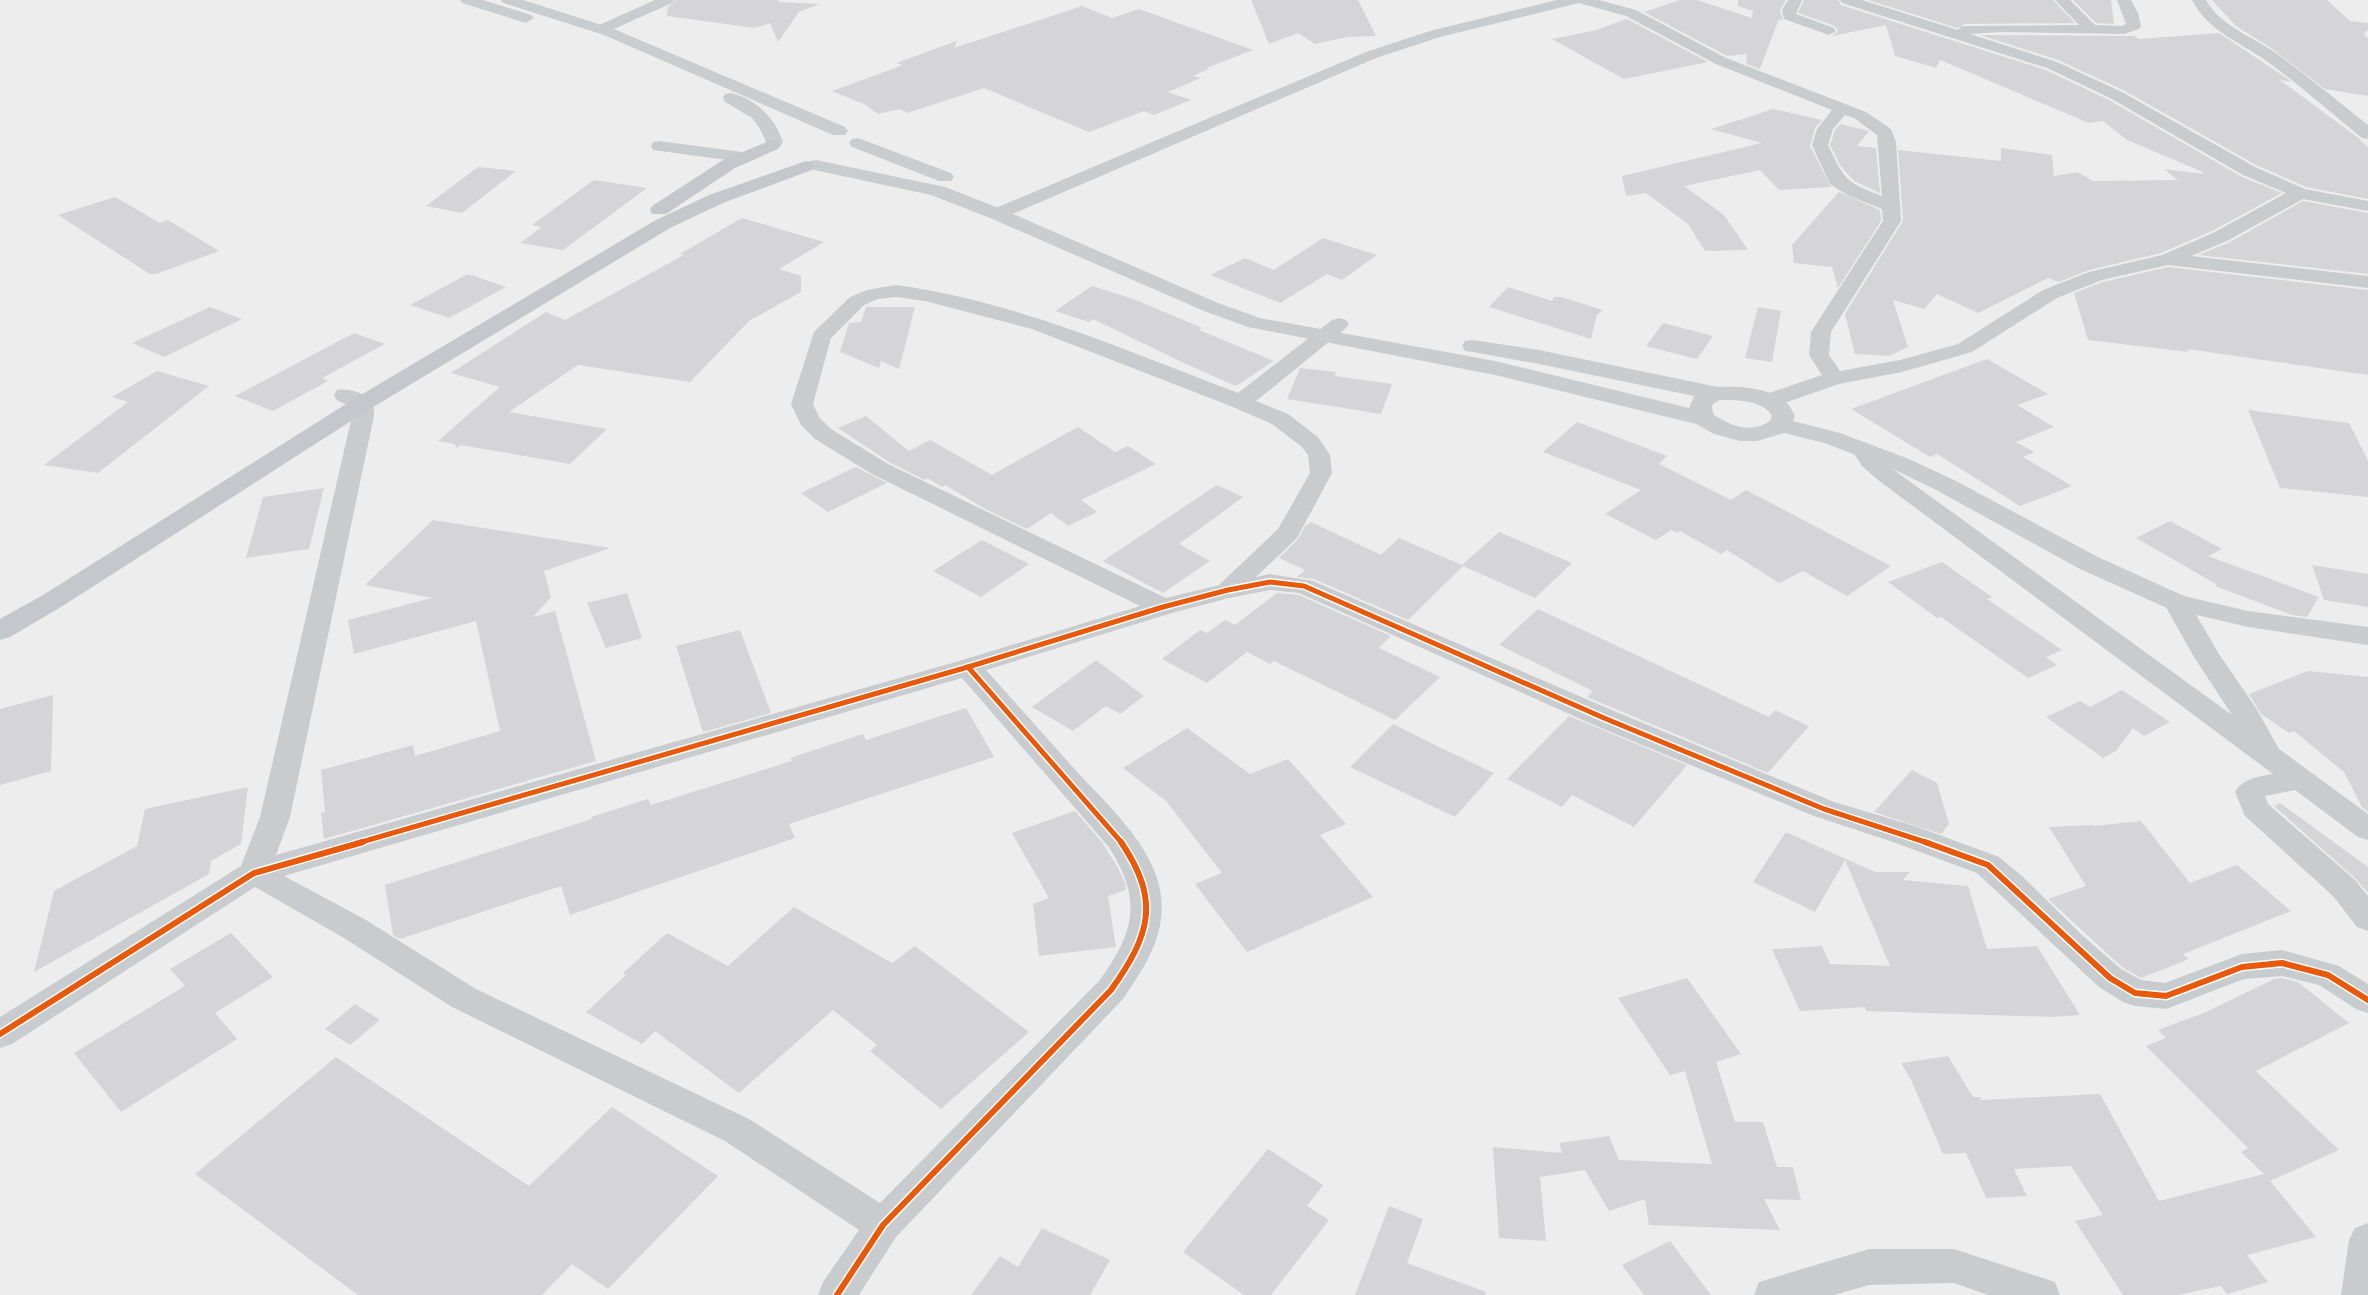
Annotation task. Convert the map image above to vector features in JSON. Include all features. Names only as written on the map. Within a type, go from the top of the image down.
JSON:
[{"type":"main road","points":[[467,0],[610,46],[703,85],[754,111],[783,138]]},
{"type":"main road","points":[[508,0],[602,29],[851,135],[858,143],[1019,206],[1227,297],[1331,331],[1495,368],[1704,419],[1713,426],[1740,435],[1767,434],[1782,425],[1832,438],[1947,486],[2089,563],[2176,602],[2248,618],[2368,636]]},
{"type":"main road","points":[[2199,0],[2202,8],[2215,21],[2272,58],[2368,134]]},
{"type":"main road","points":[[0,610],[37,590],[354,400],[742,157],[783,138],[819,130],[839,131]]},
{"type":"main road","points":[[783,138],[770,153],[778,161],[811,165],[923,187],[997,214],[1254,323],[1539,356],[1717,394],[1742,393],[1768,401],[1780,410],[1783,418],[1782,425]]},
{"type":"main road","points":[[0,631],[52,601],[354,400],[662,224],[716,199],[811,165],[847,157],[854,152],[858,143]]},
{"type":"main road","points":[[1704,419],[1700,411],[1701,404],[1706,398],[1717,394]]},
{"type":"street","points":[[602,29],[667,0]]},
{"type":"street","points":[[997,214],[1371,55],[1435,34],[1575,0]]},
{"type":"street","points":[[1583,0],[1631,13],[1721,61],[1844,108],[1874,123],[1885,133],[1888,142],[1892,221],[1821,332],[1819,355],[1834,378]]},
{"type":"street","points":[[1795,0],[1789,10],[1789,16],[1829,31]]},
{"type":"street","points":[[1847,0],[2052,65],[2116,94],[2249,171],[2300,193],[2368,206]]},
{"type":"street","points":[[2062,0],[2092,30]]},
{"type":"street","points":[[1952,32],[2002,28],[2124,30],[2134,26],[2131,13],[2124,0]]},
{"type":"street","points":[[1844,108],[1834,115],[1826,125],[1820,144],[1836,180],[1855,192],[1892,206]]},
{"type":"street","points":[[659,146],[742,157]]},
{"type":"street","points":[[1768,401],[1834,378],[1902,366],[1965,348],[2050,294],[2096,276],[2168,259],[2220,237],[2300,193]]},
{"type":"street","points":[[2168,259],[2368,282]]},
{"type":"street","points":[[1163,607],[880,469],[824,434],[809,420],[802,404],[821,336],[858,301],[874,294],[896,291],[926,295],[1039,325],[1241,402],[1280,419],[1310,442],[1319,455],[1321,473],[1288,533],[1228,590]]},
{"type":"street","points":[[1241,402],[1331,331]]},
{"type":"street","points":[[254,873],[275,817],[363,416],[354,400]]},
{"type":"street","points":[[1862,449],[1870,461],[1886,474],[2368,829]]},
{"type":"street","points":[[0,1034],[254,873],[968,667],[1163,607],[1228,590],[1270,582],[1304,586],[1604,718],[1824,810],[1904,834],[1988,864],[2012,884],[2070,944],[2110,978],[2135,993],[2166,996],[2242,967],[2282,963],[2328,975],[2368,1000]]},
{"type":"street","points":[[2176,602],[2207,658],[2242,708],[2270,758]]},
{"type":"street","points":[[837,1295],[883,1225],[1111,990],[1133,959],[1145,926],[1146,895],[1137,865],[1128,851],[968,667]]},
{"type":"street","points":[[2298,779],[2258,787],[2249,792],[2255,810],[2344,888],[2368,919]]},
{"type":"street","points":[[254,873],[355,929],[464,998],[736,1130],[883,1225]]},
{"type":"street","points":[[2360,1295],[2368,1240]]},
{"type":"street","points":[[1774,1295],[1869,1267],[1954,1266],[2041,1295]]},
{"type":"building","points":[[676,0],[780,0],[778,2],[820,4],[799,12],[778,42],[770,23],[755,28],[667,16],[668,7]]},
{"type":"building","points":[[1251,0],[1358,0],[1376,36],[1348,37],[1315,44],[1298,33],[1269,44]]},
{"type":"building","points":[[1680,0],[1697,0],[1752,18],[1753,11],[1738,6],[1738,0],[1786,0],[1780,10],[1783,20],[1779,19],[1760,69],[1746,64],[1747,54],[1727,56],[1644,12]]},
{"type":"building","points":[[1804,0],[1838,0],[1841,5],[2046,70],[2109,100],[2242,177],[2282,193],[2212,231],[2161,253],[2089,270],[2059,282],[2048,278],[1978,313],[1937,294],[1924,309],[1893,300],[1908,347],[1889,356],[1855,354],[1845,314],[1903,221],[1898,150],[2001,161],[2001,148],[2052,155],[2054,176],[2078,172],[2093,181],[2178,180],[2164,169],[2203,174],[2203,172],[2127,140],[2103,121],[2089,123],[1940,60],[1936,68],[1895,56],[1886,25],[1832,36],[1838,31],[1835,26],[1798,13]]},
{"type":"building","points":[[1868,0],[2053,0],[2075,23],[1965,24],[1957,28]]},
{"type":"building","points":[[2073,0],[2111,0],[2114,24],[2096,23]]},
{"type":"building","points":[[2212,0],[2327,0],[2350,21],[2368,23],[2368,30],[2364,34],[2368,38],[2368,96],[2325,89],[2271,48],[2236,26]]},
{"type":"building","points":[[1082,6],[1112,18],[1139,9],[1253,50],[1206,68],[1209,69],[1193,76],[1201,78],[1168,92],[1191,100],[1154,115],[1144,111],[1089,132],[984,88],[907,113],[900,109],[878,114],[864,104],[832,91],[903,65],[896,63],[957,41],[954,48]]},
{"type":"building","points":[[1627,19],[1708,62],[1624,79],[1552,39],[1596,30]]},
{"type":"building","points":[[2219,33],[2292,82],[2280,80],[2368,147],[2368,199],[2306,187],[2256,165],[2123,90],[2058,60],[1980,35],[2135,36],[2139,39]]},
{"type":"building","points":[[1773,109],[1822,120],[1815,128],[1810,146],[1831,187],[1779,190],[1760,170],[1684,186],[1724,215],[1748,250],[1705,251],[1688,224],[1646,193],[1626,196],[1622,176],[1762,143],[1711,129]]},
{"type":"building","points":[[1840,124],[1869,131],[1857,146],[1876,148],[1880,193],[1854,181],[1840,165],[1830,145],[1835,130]]},
{"type":"building","points":[[478,167],[516,171],[462,213],[426,206]]},
{"type":"building","points":[[594,180],[647,188],[563,250],[520,243],[542,227],[532,225]]},
{"type":"building","points":[[1839,192],[1880,210],[1881,221],[1838,288],[1832,267],[1794,263],[1792,245]]},
{"type":"building","points":[[115,197],[160,223],[168,220],[219,251],[156,274],[150,274],[58,215]]},
{"type":"building","points":[[2303,201],[2368,213],[2368,274],[2198,255],[2228,243]]},
{"type":"building","points":[[742,218],[824,242],[779,269],[801,276],[801,292],[749,321],[690,382],[578,365],[509,412],[607,429],[570,464],[461,445],[457,448],[454,444],[438,441],[500,387],[451,373],[546,312],[565,320],[684,255],[680,254]]},
{"type":"building","points":[[1323,238],[1377,255],[1342,280],[1327,274],[1280,303],[1210,275],[1245,258],[1274,270]]},
{"type":"building","points":[[2168,267],[2368,290],[2368,375],[2187,349],[2189,352],[2088,340],[2074,293],[2103,282]]},
{"type":"building","points":[[468,274],[506,287],[449,318],[410,305]]},
{"type":"building","points":[[1092,286],[1136,300],[1202,328],[1199,330],[1274,361],[1236,386],[1093,319],[1089,322],[1055,311]]},
{"type":"building","points":[[1508,287],[1552,301],[1554,297],[1561,297],[1603,310],[1597,315],[1591,339],[1489,307]]},
{"type":"building","points":[[210,307],[242,319],[164,357],[132,343]]},
{"type":"building","points":[[866,307],[915,307],[899,369],[881,361],[879,368],[840,352],[849,323],[861,322]]},
{"type":"building","points":[[1758,307],[1781,311],[1772,362],[1745,358]]},
{"type":"building","points":[[1663,323],[1713,336],[1697,359],[1646,346]]},
{"type":"building","points":[[354,333],[385,344],[322,378],[328,381],[273,411],[235,396]]},
{"type":"building","points":[[1987,359],[2048,394],[2017,405],[2054,427],[2016,442],[2034,452],[2023,457],[2072,486],[2020,506],[1937,454],[1930,457],[1851,409]]},
{"type":"building","points":[[1300,368],[1336,372],[1335,376],[1392,384],[1381,414],[1287,399]]},
{"type":"building","points":[[157,371],[209,386],[98,473],[44,465],[128,402],[112,397]]},
{"type":"building","points":[[2248,410],[2349,423],[2368,461],[2368,497],[2280,488]]},
{"type":"building","points":[[866,416],[909,451],[930,440],[992,475],[1078,427],[1115,452],[1128,446],[1156,464],[1081,500],[1097,512],[1068,526],[1051,513],[1027,529],[987,510],[945,485],[942,487],[927,478],[925,480],[889,462],[838,428]]},
{"type":"building","points":[[1577,422],[1667,456],[1659,464],[1731,500],[1746,490],[1891,566],[1847,596],[1803,571],[1779,583],[1727,550],[1721,554],[1680,531],[1677,533],[1671,530],[1656,540],[1605,514],[1641,490],[1543,452]]},
{"type":"building","points":[[856,467],[887,483],[828,512],[801,493]]},
{"type":"building","points":[[1217,485],[1243,497],[1179,544],[1210,561],[1163,593],[1103,561]]},
{"type":"building","points":[[324,488],[309,549],[246,558],[263,497]]},
{"type":"building","points":[[433,520],[610,548],[544,571],[551,597],[533,617],[555,611],[596,761],[324,839],[321,813],[325,812],[321,770],[413,745],[415,756],[500,731],[476,621],[354,654],[348,620],[432,598],[365,585]]},
{"type":"building","points":[[2170,521],[2222,549],[2208,556],[2319,597],[2307,617],[2292,615],[2215,586],[2216,584],[2136,538]]},
{"type":"building","points":[[1311,522],[1381,555],[1399,538],[1462,565],[1499,532],[1572,563],[1535,598],[1463,566],[1408,620],[1314,579],[1297,577],[1305,570],[1279,558],[1298,539],[1305,526]]},
{"type":"building","points":[[982,540],[1029,564],[981,597],[933,571]]},
{"type":"building","points":[[1942,562],[1992,597],[1987,599],[2062,650],[2046,657],[2057,665],[2028,678],[1941,617],[1937,618],[1888,582]]},
{"type":"building","points":[[2312,565],[2368,574],[2368,607],[2324,600]]},
{"type":"building","points":[[627,593],[642,638],[606,648],[587,603]]},
{"type":"building","points":[[1277,593],[1299,595],[1391,636],[1379,648],[1440,677],[1395,720],[1274,661],[1270,664],[1247,652],[1207,683],[1162,659],[1200,630],[1207,633],[1225,620],[1235,625]]},
{"type":"building","points":[[1538,609],[1769,717],[1775,710],[1809,726],[1768,773],[1587,697],[1593,691],[1499,645]]},
{"type":"building","points":[[740,630],[771,713],[703,732],[676,646]]},
{"type":"building","points":[[1096,660],[1144,696],[1120,714],[1106,706],[1073,731],[1032,707]]},
{"type":"building","points":[[2308,671],[2368,677],[2368,812],[2362,807],[2344,772],[2294,731],[2289,733],[2261,714],[2249,694]]},
{"type":"building","points":[[2122,690],[2170,722],[2144,736],[2133,728],[2116,751],[2103,758],[2046,717],[2080,701],[2090,707]]},
{"type":"building","points":[[53,695],[51,771],[0,785],[0,709]]},
{"type":"building","points":[[966,708],[994,757],[789,824],[795,838],[570,915],[561,886],[400,939],[393,935],[385,885],[592,819],[591,817],[648,799],[651,805],[792,761],[790,758],[863,734],[866,740]]},
{"type":"building","points":[[1569,716],[1687,765],[1634,827],[1572,795],[1562,807],[1507,779]]},
{"type":"building","points":[[1393,724],[1494,773],[1455,817],[1350,767]]},
{"type":"building","points":[[1187,728],[1250,774],[1288,759],[1346,824],[1320,835],[1373,897],[1247,952],[1195,884],[1222,873],[1166,801],[1123,768]]},
{"type":"building","points":[[1912,770],[1937,783],[1949,824],[1941,834],[1874,812]]},
{"type":"building","points":[[248,787],[241,844],[211,861],[209,874],[34,972],[54,891],[137,846],[145,809]]},
{"type":"building","points":[[2280,803],[2368,867],[2368,893],[2356,879],[2274,806]]},
{"type":"building","points":[[1075,811],[1102,842],[1125,883],[1126,890],[1108,896],[1116,947],[1039,956],[1033,904],[1049,898],[1012,833]]},
{"type":"building","points":[[2141,821],[2190,883],[2237,865],[2291,911],[2183,954],[2189,959],[2141,978],[2122,967],[2048,899],[2086,886],[2049,827],[2094,826]]},
{"type":"building","points":[[1786,832],[1875,872],[1910,872],[1903,880],[1968,886],[1987,949],[2037,946],[2080,1015],[2053,1017],[1866,1011],[1865,1007],[1800,1011],[1772,949],[1822,946],[1830,964],[1890,966],[1845,860],[1815,912],[1753,882]]},
{"type":"building","points":[[794,907],[892,963],[915,946],[1029,1032],[941,1109],[870,1051],[877,1045],[833,1010],[739,1093],[655,1031],[642,1044],[586,1012],[626,975],[623,973],[667,933],[728,966]]},
{"type":"building","points":[[231,933],[273,977],[215,1013],[237,1039],[121,1112],[74,1053],[185,986],[170,969]]},
{"type":"building","points":[[1687,978],[1741,1054],[1716,1062],[1735,1122],[1763,1122],[1777,1167],[1793,1167],[1801,1200],[1764,1199],[1780,1230],[1649,1225],[1645,1199],[1609,1211],[1585,1170],[1540,1177],[1546,1241],[1499,1238],[1493,1147],[1562,1153],[1559,1143],[1609,1136],[1619,1160],[1712,1164],[1685,1071],[1670,1075],[1618,998]]},
{"type":"building","points":[[2282,978],[2298,982],[2349,1023],[2256,1071],[2339,1150],[2270,1181],[2316,1237],[2247,1255],[2268,1282],[2227,1294],[2221,1286],[2177,1295],[2123,1295],[2075,1221],[2103,1215],[2071,1166],[2014,1169],[2027,1196],[1986,1198],[1966,1153],[1943,1154],[1911,1080],[1901,1063],[1948,1056],[1973,1097],[1980,1097],[1981,1100],[2100,1094],[2159,1201],[2264,1174],[2241,1152],[2248,1148],[2146,1046],[2166,1038],[2158,1030],[2206,1012],[2274,979]]},
{"type":"building","points":[[355,1004],[380,1020],[350,1045],[325,1029]]},
{"type":"building","points":[[336,1057],[529,1186],[612,1107],[718,1176],[608,1289],[572,1264],[542,1295],[358,1295],[195,1174]]},
{"type":"building","points":[[1268,1149],[1323,1185],[1307,1206],[1329,1220],[1271,1295],[1244,1295],[1183,1252]]},
{"type":"building","points":[[1389,1206],[1423,1219],[1407,1263],[1486,1292],[1485,1295],[1355,1295]]},
{"type":"building","points":[[1042,1228],[1110,1260],[1090,1295],[971,1295],[1000,1256],[1018,1267]]},
{"type":"building","points":[[1670,1241],[1711,1295],[1644,1295],[1622,1265]]},
{"type":"cycle path","points":[[0,1034],[254,873],[968,667],[1163,607],[1228,590],[1270,582],[1304,586],[1604,718],[1824,809],[1904,834],[1988,865],[2011,884],[2071,944],[2110,978],[2135,993],[2166,996],[2242,967],[2282,963],[2328,975],[2368,1000]]},
{"type":"cycle path","points":[[837,1295],[883,1225],[1111,990],[1133,959],[1145,927],[1146,895],[1137,865],[1119,838],[968,667]]}]
